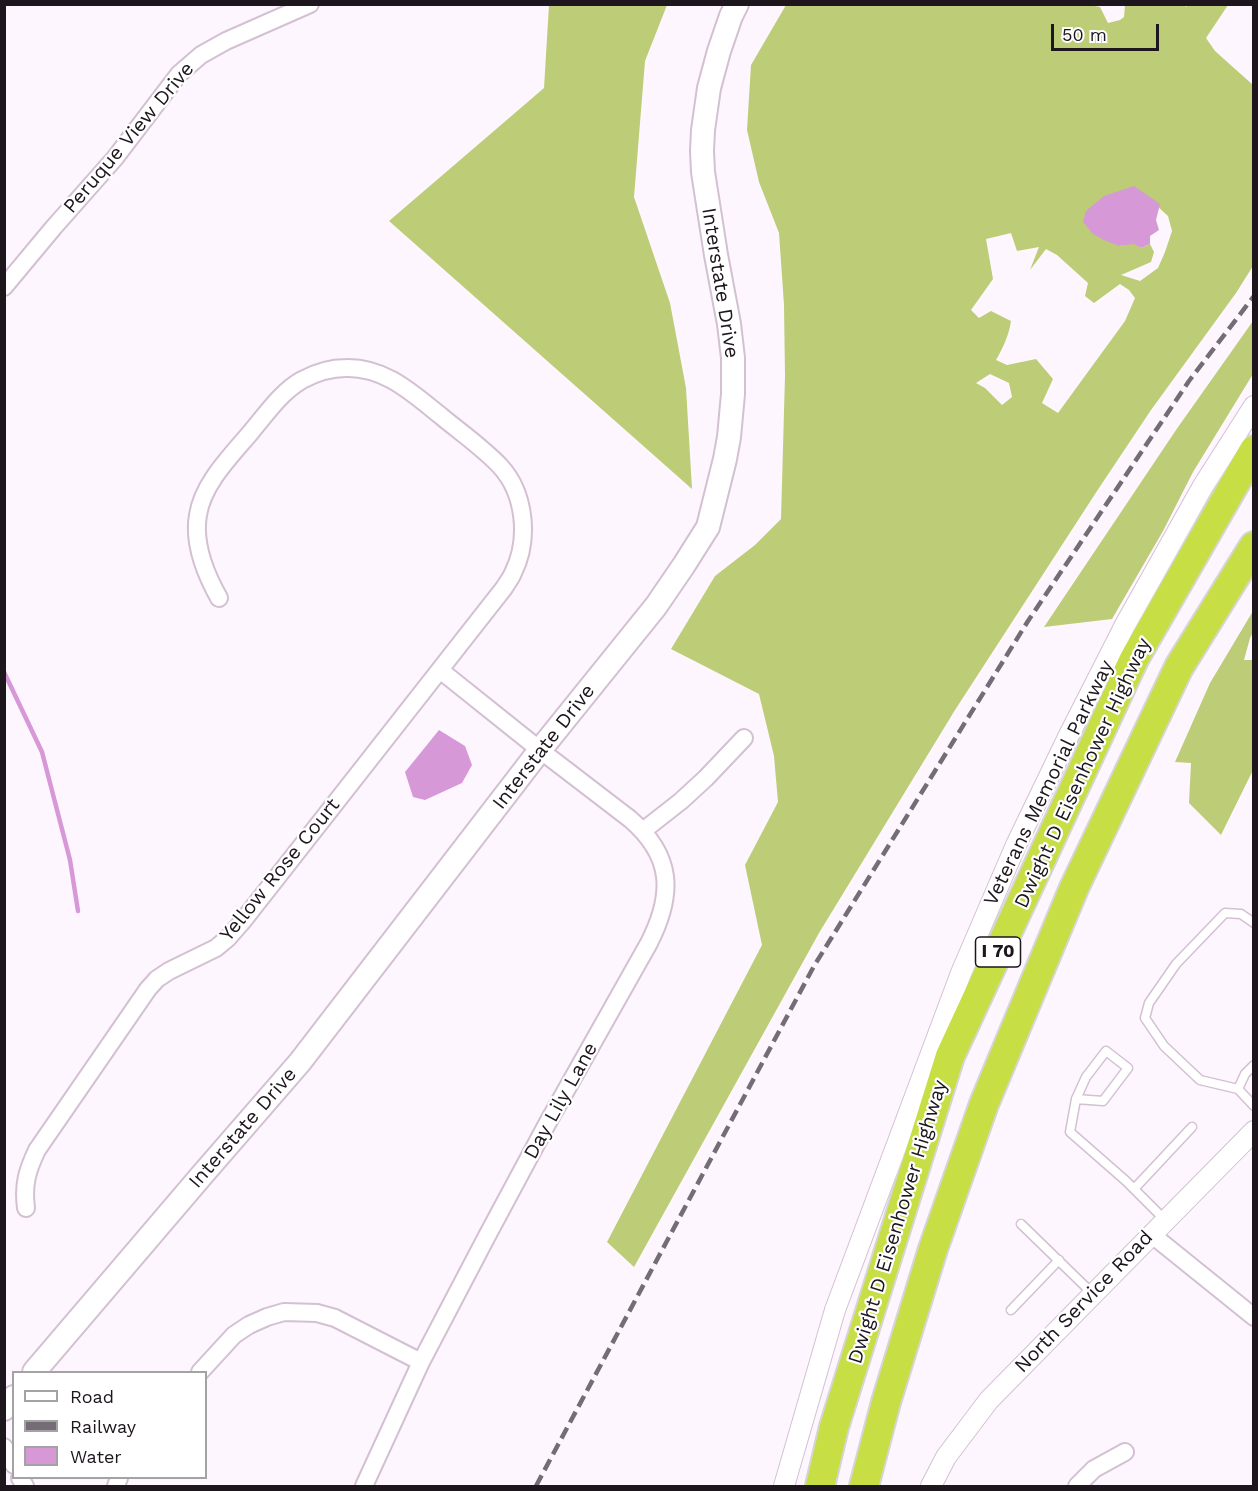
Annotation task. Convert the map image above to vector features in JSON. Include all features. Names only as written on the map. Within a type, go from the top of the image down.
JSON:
[{"type":"highway","name":"Dwight D Eisenhower Highway","points":[[820,1486],[834,1427],[950,1056],[1134,659],[1254,450]]},
{"type":"highway","name":"Dwight D Eisenhower Highway","points":[[864,1486],[886,1402],[933,1249],[984,1104],[1074,888],[1179,668],[1254,546]]},
{"type":"main road","name":"Interstate Drive","points":[[35,1371],[300,1062],[540,750],[656,606],[708,527],[729,437],[733,394],[733,358],[703,172],[702,140],[712,78],[719,51],[737,4]]},
{"type":"street","name":"Peruque View Drive","points":[[4,287],[115,158],[179,74],[201,55],[226,41],[310,4]]},
{"type":"street","name":"Yellow Rose Court","points":[[26,1208],[24,1193],[26,1179],[37,1150],[143,995],[157,979],[216,948],[228,938],[504,588],[514,572],[522,540],[523,524],[517,494],[510,479],[489,455],[394,380],[364,369],[329,370],[313,375],[288,389],[277,400],[226,462],[203,499],[198,514],[197,528],[201,556],[219,598]]},
{"type":"street","name":"Veterans Memorial Parkway","points":[[783,1486],[839,1299],[957,984],[1016,845],[1125,625],[1203,486],[1254,406]]},
{"type":"street","name":"Day Lily Lane","points":[[364,1486],[421,1362],[546,1124],[659,923],[665,902],[666,880],[661,860],[644,830],[441,670]]},
{"type":"street","points":[[644,830],[690,794],[744,738]]},
{"type":"street","name":"North Service Road","points":[[931,1486],[946,1457],[989,1400],[1254,1131]]},
{"type":"street","points":[[1151,1234],[1254,1317]]},
{"type":"street","points":[[201,1371],[234,1335],[249,1324],[284,1312],[317,1313],[335,1318],[421,1362]]},
{"type":"street","points":[[4,1447],[12,1461]]},
{"type":"street","points":[[1077,1486],[1094,1469],[1125,1452]]},
{"type":"lane","points":[[1254,923],[1241,914],[1225,913],[1176,964],[1149,1003],[1145,1018],[1164,1046],[1200,1080],[1238,1089],[1254,1106]]},
{"type":"lane","points":[[1076,1099],[1103,1101],[1128,1068],[1106,1051],[1086,1077],[1076,1099],[1070,1132],[1165,1220]]},
{"type":"lane","points":[[1238,1089],[1245,1074],[1254,1065]]},
{"type":"lane","points":[[1134,1189],[1191,1127]]},
{"type":"lane","points":[[1021,1224],[1092,1294]]},
{"type":"lane","points":[[1011,1311],[1059,1260]]},
{"type":"green space","points":[[1184,4],[1186,7],[1188,5],[1228,5],[1206,38],[1215,51],[1253,85],[1253,266],[1151,410],[955,710],[819,933],[634,1267],[607,1242],[762,945],[745,865],[778,802],[774,756],[759,694],[671,649],[715,576],[755,545],[781,519],[785,376],[784,305],[779,233],[759,182],[747,130],[751,65],[786,5],[1089,5],[1100,7],[1108,23],[1124,17],[1125,5]],"holes":[[[1157,206],[1168,216],[1172,231],[1158,268],[1140,281],[1121,275],[1151,262],[1154,252],[1150,244],[1141,248],[1134,243],[1119,246]],[[1011,233],[1017,251],[1039,247],[1030,270],[1046,249],[1057,255],[1088,283],[1085,296],[1094,303],[1120,284],[1135,298],[1125,321],[1058,413],[1042,403],[1053,379],[1036,359],[1007,365],[996,360],[1011,321],[991,311],[979,318],[971,310],[993,279],[986,239]],[[990,374],[1009,383],[1012,397],[1002,405],[985,388],[976,383]]]},
{"type":"green space","points":[[549,5],[667,5],[645,61],[634,197],[670,303],[686,388],[692,489],[389,221],[544,88]]},
{"type":"green space","points":[[1253,321],[1253,374],[1193,472],[1163,531],[1112,619],[1044,627],[1176,430]]},
{"type":"green space","points":[[1253,611],[1253,632],[1244,660],[1253,660],[1253,770],[1221,835],[1189,803],[1191,763],[1175,762],[1210,683]]},
{"type":"water","points":[[1134,186],[1160,204],[1156,220],[1159,230],[1150,236],[1150,244],[1141,248],[1134,244],[1119,246],[1093,234],[1083,222],[1086,211],[1104,196]]},
{"type":"water","points":[[439,730],[465,746],[472,765],[462,783],[425,800],[413,797],[405,772]]},
{"type":"waterway","points":[[4,672],[42,752],[70,860],[78,911]]},
{"type":"railway","points":[[536,1486],[814,966],[1028,621],[1189,381],[1254,296]]}]
